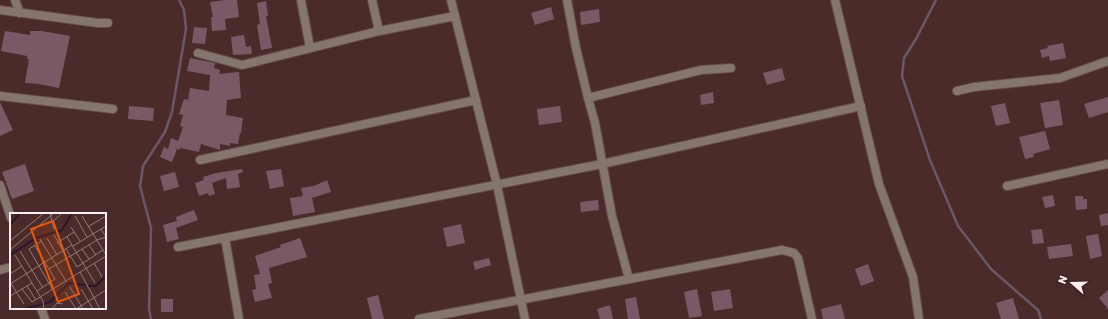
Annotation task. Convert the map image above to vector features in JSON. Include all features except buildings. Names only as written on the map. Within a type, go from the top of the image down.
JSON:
[{"type":"street","points":[[15,0],[20,13]]},
{"type":"street","points":[[300,0],[310,48]]},
{"type":"street","points":[[372,0],[379,31]]},
{"type":"street","points":[[451,0],[497,185],[525,319]]},
{"type":"street","points":[[567,0],[576,48],[595,123],[612,216],[629,279]]},
{"type":"street","points":[[835,0],[879,184],[912,277],[920,319]]},
{"type":"street","points":[[0,10],[108,23]]},
{"type":"street","points":[[198,53],[242,65],[379,31],[455,16]]},
{"type":"street","points":[[957,91],[974,87],[1060,78],[1108,61]]},
{"type":"street","points":[[588,98],[701,70],[731,68]]},
{"type":"street","points":[[0,96],[113,109]]},
{"type":"street","points":[[200,160],[476,100]]},
{"type":"street","points":[[178,247],[602,164],[861,106]]},
{"type":"street","points":[[1007,186],[1108,164]]},
{"type":"street","points":[[0,185],[10,215]]},
{"type":"street","points":[[224,238],[239,319]]},
{"type":"street","points":[[419,319],[782,250],[794,253],[798,258],[812,319]]},
{"type":"street","points":[[0,270],[10,267]]},
{"type":"street","points":[[41,309],[45,319]]},
{"type":"waterway","points":[[151,319],[149,309],[151,228],[140,186],[143,166],[165,132],[172,112],[186,29],[184,10],[179,0]]},
{"type":"waterway","points":[[936,0],[916,39],[904,58],[902,76],[930,160],[958,226],[991,269],[1038,310],[1041,319]]}]
